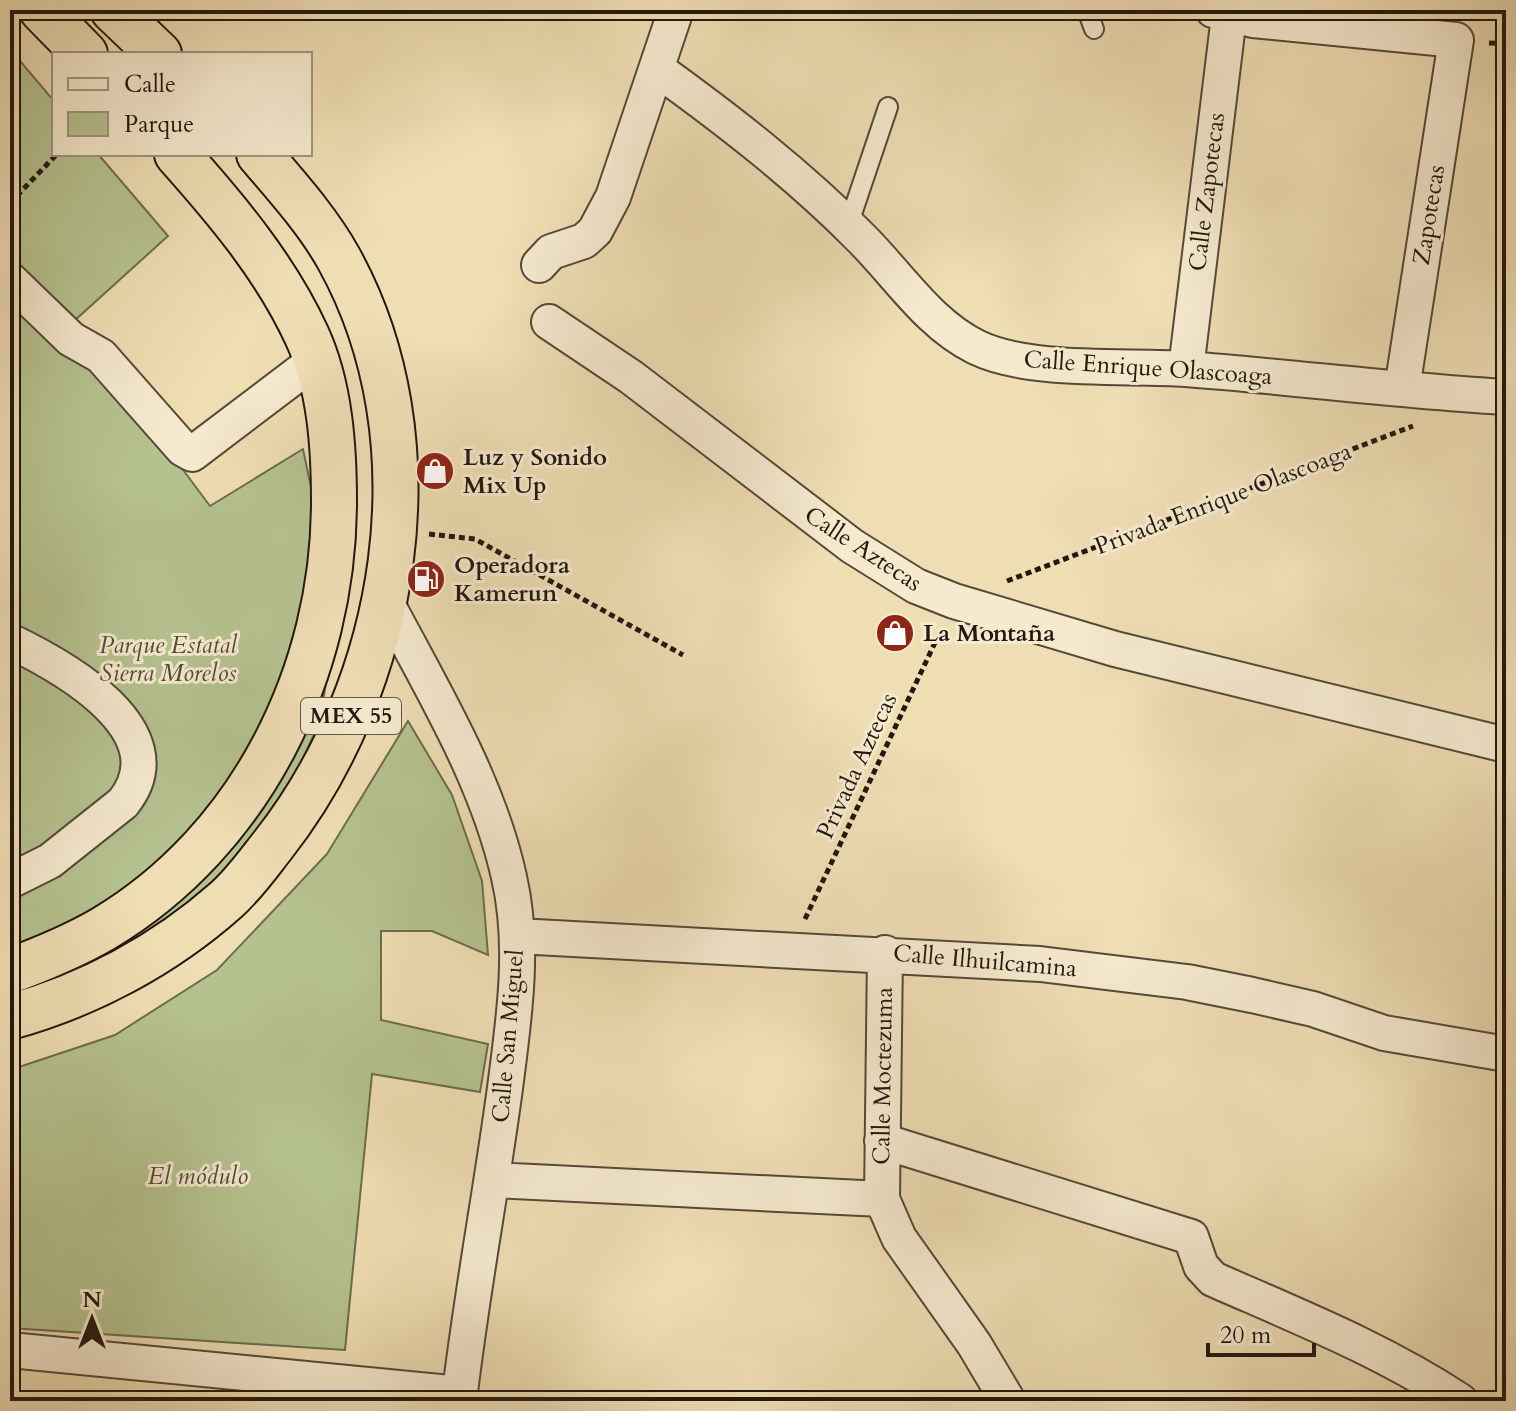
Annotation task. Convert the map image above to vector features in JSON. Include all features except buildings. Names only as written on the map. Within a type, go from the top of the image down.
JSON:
[{"type":"highway","points":[[42,10],[83,52]]},
{"type":"highway","points":[[113,10],[157,52]]},
{"type":"highway","name":"MEX 55","points":[[10,971],[58,952],[104,928],[145,900],[184,866],[251,786],[301,694],[318,643],[329,587],[334,471],[327,411],[316,360],[281,288],[237,225],[179,156]]},
{"type":"highway","name":"MEX 55","points":[[10,1017],[100,984],[161,950],[227,900],[321,777],[366,677],[385,600],[392,529],[392,434],[375,346],[339,259],[314,221],[261,156]]},
{"type":"street","points":[[539,265],[551,252],[584,241],[595,231],[613,197],[676,10]]},
{"type":"street","name":"Zapotecas","points":[[1221,13],[1456,40],[1402,389]]},
{"type":"street","name":"Calle Zapotecas","points":[[1186,369],[1221,13]]},
{"type":"street","name":"Calle Enrique Olascoaga","points":[[657,69],[728,120],[848,226],[921,303],[975,347],[1026,361],[1186,369],[1506,397]]},
{"type":"street","points":[[10,280],[71,339],[101,356],[187,452],[196,453],[316,360]]},
{"type":"street","name":"Calle Aztecas","points":[[549,322],[631,377],[852,546],[916,586],[954,601],[1259,687],[1506,745]]},
{"type":"street","name":"Calle San Miguel","points":[[385,600],[463,751],[490,815],[509,877],[517,936],[514,1019],[493,1180],[459,1397]]},
{"type":"street","points":[[10,641],[72,673],[102,698],[133,740],[138,767],[132,791],[123,803],[50,861],[10,881]]},
{"type":"street","name":"Calle Ilhuilcamina","points":[[517,936],[798,948],[1040,964],[1187,982],[1313,1009],[1384,1033],[1506,1054]]},
{"type":"street","name":"Calle Moctezuma","points":[[882,1199],[885,953]]},
{"type":"street","points":[[882,1141],[1191,1237],[1201,1266],[1213,1279],[1370,1348],[1419,1374],[1460,1401]]},
{"type":"street","points":[[493,1180],[745,1195],[882,1199],[899,1238],[1008,1401]]},
{"type":"street","points":[[10,1350],[459,1397]]},
{"type":"lane","points":[[1087,10],[1094,29]]},
{"type":"lane","points":[[848,226],[888,107]]},
{"type":"path","points":[[10,203],[55,156]]},
{"type":"path","name":"Privada Enrique Olascoaga","points":[[954,601],[1417,425]]},
{"type":"path","points":[[475,539],[683,655]]},
{"type":"path","name":"Privada Aztecas","points":[[798,948],[807,910],[954,601]]},
{"type":"green space","name":"Parque Estatal Sierra Morelos","points":[[10,49],[52,99],[52,156],[100,156],[168,236],[73,322],[210,506],[303,449],[336,606],[321,719],[270,831],[94,999],[10,952]]},
{"type":"green space","name":"El módulo","points":[[408,721],[452,795],[482,881],[488,955],[432,931],[381,931],[381,1020],[488,1044],[480,1092],[372,1074],[345,1350],[10,1328],[10,1070],[115,1035],[217,970],[327,854]]},
{"type":"place","name":"Luz y Sonido Mix Up","points":[[435,471]]},
{"type":"place","name":"Operadora Kamerun","points":[[426,579]]},
{"type":"place","name":"La Montaña","points":[[895,633]]}]
